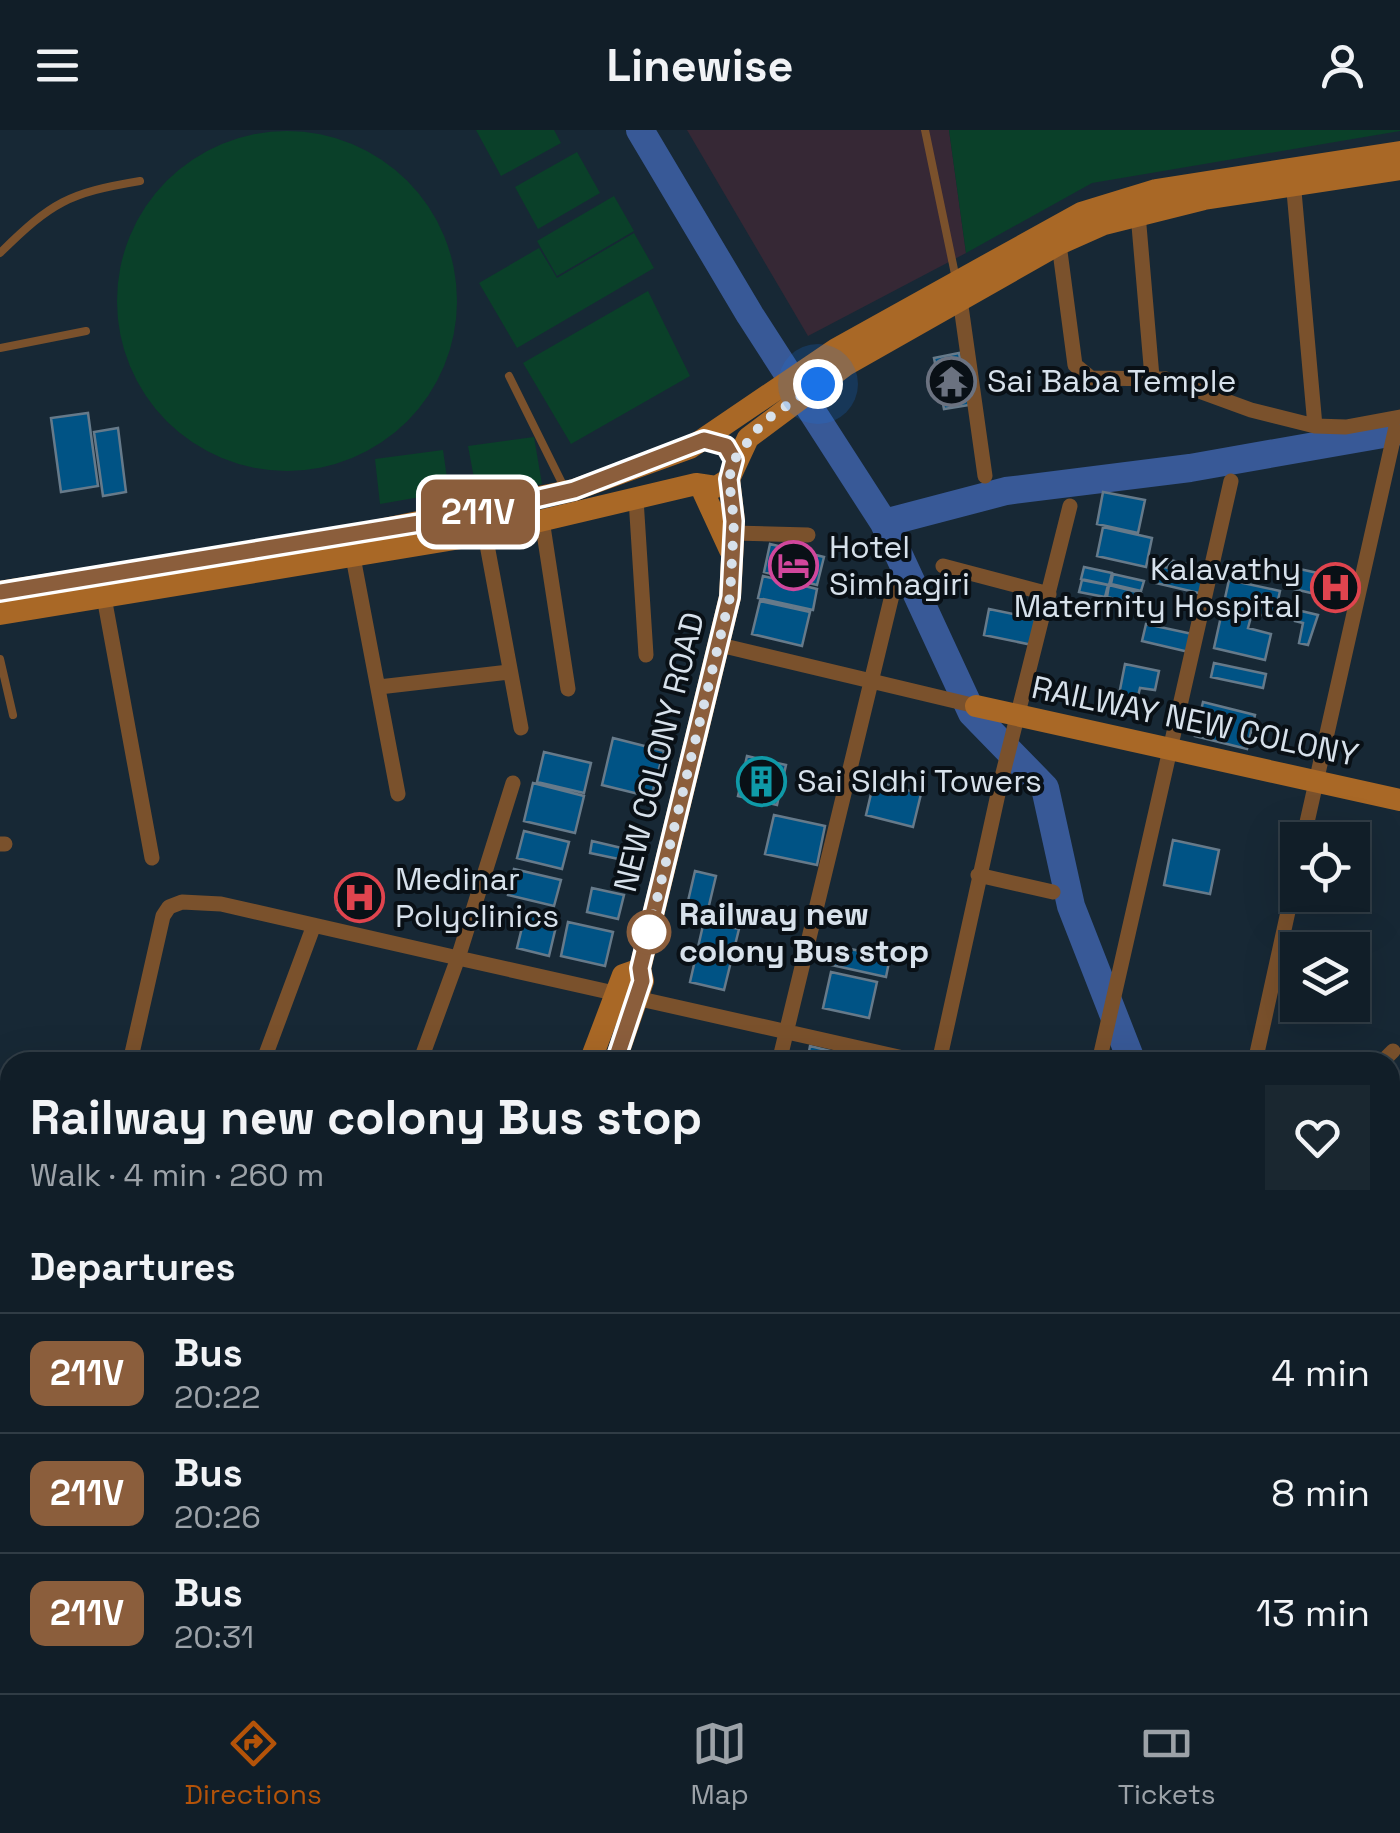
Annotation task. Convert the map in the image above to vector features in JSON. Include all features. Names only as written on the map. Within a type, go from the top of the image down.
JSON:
[{"type":"main road","points":[[958,289],[1058,244],[1138,214],[1400,152]]},
{"type":"main road","points":[[0,614],[485,534],[558,509],[758,414],[841,357],[958,289],[1047,229],[1123,198],[1293,176],[1400,169]]},
{"type":"main road","points":[[0,592],[326,541],[636,500],[698,486],[716,488],[731,470],[758,414]]},
{"type":"main road","points":[[697,444],[720,441],[731,470]]},
{"type":"main road","points":[[697,444],[685,468],[731,542]]},
{"type":"main road","name":"NEW COLONY ROAD","points":[[595,1052],[640,968],[720,645],[730,597],[731,470]]},
{"type":"main road","name":"RAILWAY NEW COLONY","points":[[976,706],[1017,724],[1316,780],[1400,800]]},
{"type":"main road","name":"NEW COLONY ROAD","points":[[617,1052],[627,994]]},
{"type":"street","points":[[1293,176],[1316,426]]},
{"type":"street","points":[[1138,214],[1152,377]]},
{"type":"street","points":[[1058,244],[1075,365],[1080,374],[1090,378],[1152,377],[1316,426],[1346,427],[1399,417],[1307,822]]},
{"type":"street","points":[[958,289],[985,476]]},
{"type":"street","points":[[1101,1052],[1232,480]]},
{"type":"street","points":[[636,500],[646,655]]},
{"type":"street","points":[[941,1052],[979,875],[1070,506]]},
{"type":"street","points":[[558,509],[568,688]]},
{"type":"street","points":[[485,534],[521,728]]},
{"type":"street","points":[[731,542],[808,536]]},
{"type":"street","points":[[352,556],[398,794]]},
{"type":"street","points":[[943,566],[1049,594]]},
{"type":"street","points":[[782,1052],[894,587]]},
{"type":"street","points":[[104,597],[152,858]]},
{"type":"street","points":[[720,645],[976,706]]},
{"type":"street","points":[[378,687],[510,672]]},
{"type":"street","points":[[424,1052],[513,783]]},
{"type":"street","points":[[979,875],[1053,892]]},
{"type":"street","points":[[132,1052],[168,907],[182,902],[221,904],[314,924],[874,1052]]},
{"type":"street","points":[[1257,1052],[1288,912]]},
{"type":"street","points":[[267,1052],[314,924]]},
{"type":"lane","points":[[926,130],[958,289]]},
{"type":"lane","points":[[0,252],[50,207],[69,196],[140,180]]},
{"type":"lane","points":[[0,348],[86,331]]},
{"type":"lane","points":[[510,376],[558,509]]},
{"type":"lane","points":[[0,659],[13,715]]},
{"type":"shaded area","points":[[687,130],[949,130],[966,253],[808,336]]},
{"type":"green space","points":[[476,130],[554,130],[561,143],[501,176]]},
{"type":"green space","points":[[949,130],[1400,131],[1092,183],[966,253]]},
{"type":"green space","points":[[287,131],[336,138],[367,151],[395,169],[419,193],[450,252],[457,301],[450,350],[437,381],[419,409],[395,433],[336,464],[287,471],[238,464],[207,451],[179,433],[155,409],[124,350],[117,301],[124,252],[137,221],[155,193],[179,169],[238,138]]},
{"type":"green space","points":[[577,152],[600,193],[538,229],[515,187]]},
{"type":"green space","points":[[614,196],[634,231],[557,276],[537,241]]},
{"type":"green space","points":[[634,233],[654,268],[517,348],[479,283],[539,248],[557,278]]},
{"type":"green space","points":[[648,291],[690,376],[571,444],[523,363]]},
{"type":"green space","points":[[534,437],[542,484],[477,494],[468,446]]},
{"type":"green space","points":[[443,450],[449,492],[380,504],[375,459]]},
{"type":"building","name":"Sai Baba Temple","points":[[959,353],[969,405],[944,409],[934,358]]},
{"type":"building","points":[[88,413],[98,486],[61,492],[51,418]]},
{"type":"building","points":[[118,428],[126,492],[103,496],[94,432]]},
{"type":"building","points":[[1103,492],[1145,500],[1138,533],[1097,524]]},
{"type":"building","points":[[1103,527],[1152,538],[1146,567],[1097,556]]},
{"type":"building","name":"Hotel Simhagiri","points":[[770,544],[824,557],[817,585],[764,572]]},
{"type":"building","points":[[1170,560],[1209,569],[1203,594],[1156,583],[1160,566],[1168,568]]},
{"type":"building","points":[[1084,567],[1112,573],[1109,585],[1081,579]]},
{"type":"building","points":[[1295,568],[1354,581],[1349,602],[1290,588]]},
{"type":"building","points":[[1113,574],[1144,581],[1141,591],[1111,584]]},
{"type":"building","points":[[763,576],[817,589],[813,610],[758,598]]},
{"type":"building","points":[[1082,580],[1108,585],[1105,597],[1079,592]]},
{"type":"building","points":[[1229,580],[1280,591],[1274,618],[1252,613],[1248,628],[1271,634],[1265,660],[1214,648]]},
{"type":"building","points":[[1109,585],[1141,593],[1138,605],[1107,597]]},
{"type":"building","points":[[760,601],[810,612],[802,646],[752,634]]},
{"type":"building","points":[[989,609],[1042,620],[1037,646],[984,635]]},
{"type":"building","points":[[1297,610],[1318,615],[1308,645],[1299,643],[1303,623],[1295,621]]},
{"type":"building","points":[[1146,624],[1197,635],[1193,653],[1142,641]]},
{"type":"building","points":[[1214,663],[1266,674],[1263,688],[1211,677]]},
{"type":"building","points":[[1125,664],[1159,671],[1155,690],[1140,688],[1135,709],[1117,705]]},
{"type":"building","points":[[1203,702],[1255,715],[1247,749],[1195,736]]},
{"type":"building","points":[[613,738],[664,751],[651,797],[602,785]]},
{"type":"building","points":[[544,752],[591,763],[584,793],[537,782]]},
{"type":"building","name":"Sai SIdhi Towers","points":[[747,756],[786,765],[777,805],[738,796]]},
{"type":"building","points":[[874,781],[921,794],[913,827],[866,815]]},
{"type":"building","points":[[533,783],[584,796],[575,833],[524,821]]},
{"type":"building","points":[[774,815],[825,826],[817,865],[765,854]]},
{"type":"building","points":[[524,831],[569,842],[562,869],[517,858]]},
{"type":"building","points":[[1173,840],[1219,850],[1210,894],[1164,885]]},
{"type":"building","points":[[592,841],[630,850],[628,861],[590,853]]},
{"type":"building","points":[[514,869],[561,880],[554,906],[508,895]]},
{"type":"building","points":[[695,871],[716,876],[706,918],[685,914]]},
{"type":"building","points":[[345,879],[374,886],[366,917],[338,910]]},
{"type":"building","points":[[592,888],[624,895],[618,919],[587,912]]},
{"type":"building","points":[[526,911],[558,918],[549,956],[517,948]]},
{"type":"building","points":[[704,921],[739,929],[724,990],[690,982]]},
{"type":"building","points":[[568,922],[613,932],[605,966],[561,956]]},
{"type":"building","points":[[831,945],[890,957],[886,977],[827,964]]},
{"type":"building","points":[[831,972],[877,982],[869,1018],[823,1008]]},
{"type":"building","points":[[810,1046],[834,1052],[809,1052]]},
{"type":"waterway","points":[[640,130],[750,315],[884,523],[972,713],[1045,788],[1071,906],[1128,1052]]},
{"type":"waterway","points":[[884,523],[1006,491],[1190,468],[1400,431]]},
{"type":"bus line","name":"211V","points":[[0,592],[462,516],[574,490],[704,440],[720,441],[734,460],[729,479],[734,521],[730,597],[640,968],[642,981],[618,1052]]},
{"type":"place","name":"Sai Baba Temple","points":[[952,381]]},
{"type":"place","name":"Hotel Simhagiri","points":[[794,565]]},
{"type":"place","name":"Kalavathy Maternity Hospital","points":[[1336,587]]},
{"type":"place","name":"Sai SIdhi Towers","points":[[762,781]]},
{"type":"place","name":"Medinar Polyclinics","points":[[360,897]]},
{"type":"place","name":"Railway new colony Bus stop","points":[[649,932]]},
{"type":"route","points":[[649,932],[730,597],[734,521],[729,479],[734,460],[763,422],[818,384]]}]
